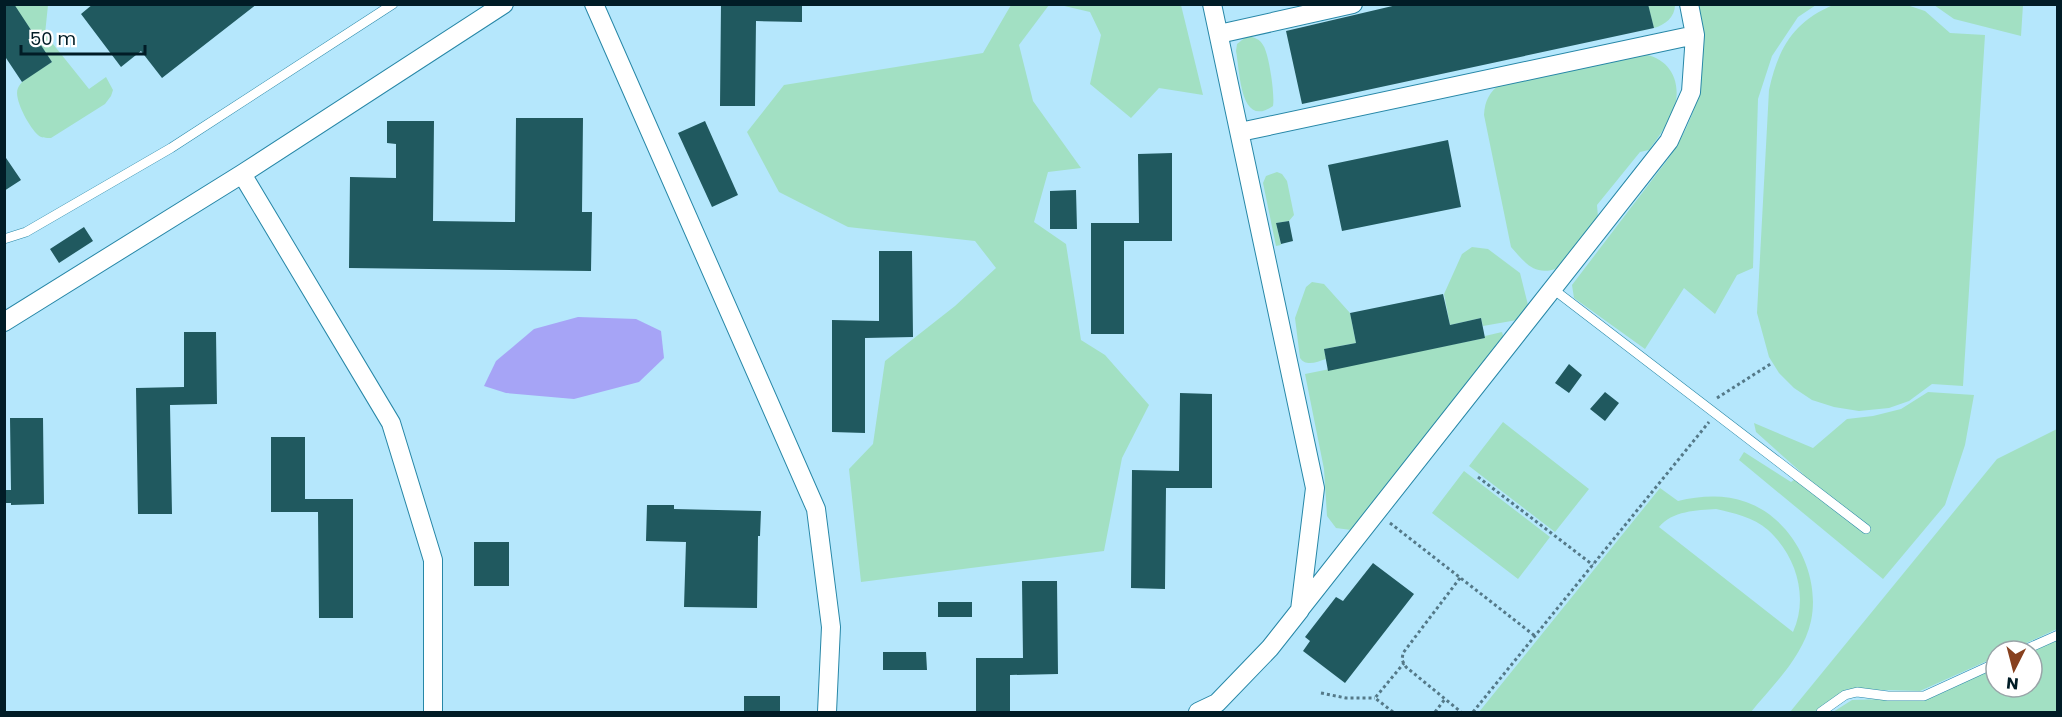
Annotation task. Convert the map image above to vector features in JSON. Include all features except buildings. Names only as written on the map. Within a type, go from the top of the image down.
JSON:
[{"type":"street","points":[[4,322],[242,174],[504,4]]},
{"type":"street","points":[[594,4],[816,509],[831,627],[827,712]]},
{"type":"street","points":[[1212,4],[1315,488],[1300,610]]},
{"type":"street","points":[[1219,34],[1353,4]]},
{"type":"street","points":[[1198,712],[1217,703],[1270,648],[1669,141],[1691,92],[1695,35],[1689,4]]},
{"type":"street","points":[[1240,132],[1695,35]]},
{"type":"street","points":[[242,174],[391,423],[433,560],[433,712]]},
{"type":"lane","points":[[4,238],[26,232],[171,148],[393,4]]},
{"type":"lane","points":[[1553,289],[1866,529]]},
{"type":"lane","points":[[2044,641],[2058,635]]},
{"type":"lane","points":[[1821,712],[1845,695],[1857,692],[1888,696],[1924,696],[1984,668]]},
{"type":"path","points":[[1706,406],[1773,363]]},
{"type":"path","points":[[1473,712],[1716,414]]},
{"type":"path","points":[[1478,477],[1593,565]]},
{"type":"path","points":[[1377,513],[1535,636]]},
{"type":"path","points":[[1460,578],[1403,653],[1406,667],[1461,712]]},
{"type":"path","points":[[1375,698],[1404,663]]},
{"type":"path","points":[[1321,693],[1346,698],[1375,698],[1393,712]]},
{"type":"path","points":[[1435,712],[1445,699]]},
{"type":"green space","points":[[14,5],[48,5],[45,34],[89,89],[106,77],[113,90],[105,104],[51,138],[41,137],[34,131],[26,119],[17,93],[20,84],[52,62]]},
{"type":"green space","points":[[1011,5],[1049,5],[1019,45],[1033,101],[1081,168],[1048,172],[1034,222],[1066,244],[1081,340],[1105,355],[1149,405],[1122,458],[1104,551],[861,582],[849,469],[873,444],[885,361],[955,306],[996,268],[975,241],[848,227],[779,192],[747,132],[784,85],[983,53]]},
{"type":"green space","points":[[1060,5],[1181,5],[1203,95],[1159,88],[1131,118],[1090,84],[1101,35],[1090,12]]},
{"type":"green space","points":[[1648,5],[1675,5],[1669,20],[1654,28]]},
{"type":"green space","points":[[1696,5],[1816,5],[1798,17],[1772,56],[1758,99],[1753,268],[1737,275],[1715,314],[1684,288],[1645,349],[1574,298],[1572,285],[1668,159],[1689,122],[1696,104],[1702,66],[1702,47]]},
{"type":"green space","points":[[1833,5],[1907,5],[1925,11],[1950,33],[1985,35],[1963,386],[1932,384],[1909,401],[1889,408],[1859,411],[1834,407],[1812,400],[1794,388],[1779,373],[1769,357],[1757,313],[1769,90],[1777,62],[1789,38],[1807,20]]},
{"type":"green space","points":[[1934,5],[2023,5],[2021,36],[1954,19]]},
{"type":"green space","points":[[1247,36],[1262,43],[1269,65],[1273,106],[1262,111],[1254,110],[1248,104],[1241,84],[1236,51],[1237,44]]},
{"type":"green space","points":[[1642,54],[1658,59],[1670,69],[1673,76],[1677,92],[1669,120],[1649,150],[1640,152],[1597,205],[1598,217],[1558,268],[1543,271],[1531,267],[1511,247],[1484,115],[1488,97],[1501,83]]},
{"type":"green space","points":[[1277,172],[1282,174],[1287,181],[1294,215],[1289,221],[1276,223],[1281,245],[1276,246],[1263,183],[1266,176]]},
{"type":"green space","points":[[1472,247],[1488,249],[1520,273],[1528,305],[1517,320],[1483,326],[1481,318],[1450,325],[1444,294],[1462,254]]},
{"type":"green space","points":[[1312,282],[1324,284],[1350,313],[1356,343],[1324,349],[1326,359],[1308,363],[1300,358],[1295,318],[1306,287]]},
{"type":"green space","points":[[1502,332],[1504,339],[1351,530],[1336,528],[1327,516],[1324,469],[1305,374],[1485,338],[1485,336]]},
{"type":"green space","points":[[1928,392],[1974,395],[1965,445],[1945,505],[1883,579],[1739,460],[1744,452],[1791,482],[1803,474],[1756,432],[1754,423],[1813,448],[1847,419],[1901,409]]},
{"type":"green space","points":[[1503,422],[1589,489],[1555,532],[1469,466]]},
{"type":"green space","points":[[2057,429],[2057,629],[2035,639],[1984,639],[1984,662],[1920,691],[1847,689],[1814,712],[1790,712],[1997,459]]},
{"type":"green space","points":[[1464,471],[1550,537],[1518,579],[1432,513]]},
{"type":"green space","points":[[1660,488],[1678,501],[1712,497],[1746,502],[1777,521],[1800,550],[1812,585],[1811,621],[1794,658],[1778,681],[1751,712],[1479,712]],"holes":[[[1716,509],[1756,522],[1768,530],[1786,552],[1797,577],[1800,591],[1798,619],[1793,632],[1659,527],[1664,522],[1685,512]]]},
{"type":"green space","points":[[2057,640],[2057,712],[1833,712],[1852,700],[1914,698],[1926,700],[1984,673],[1984,699],[2044,699],[2044,646]]},
{"type":"shaded area","points":[[578,317],[636,319],[661,331],[664,358],[639,382],[574,399],[506,393],[484,386],[496,361],[534,329]]}]
